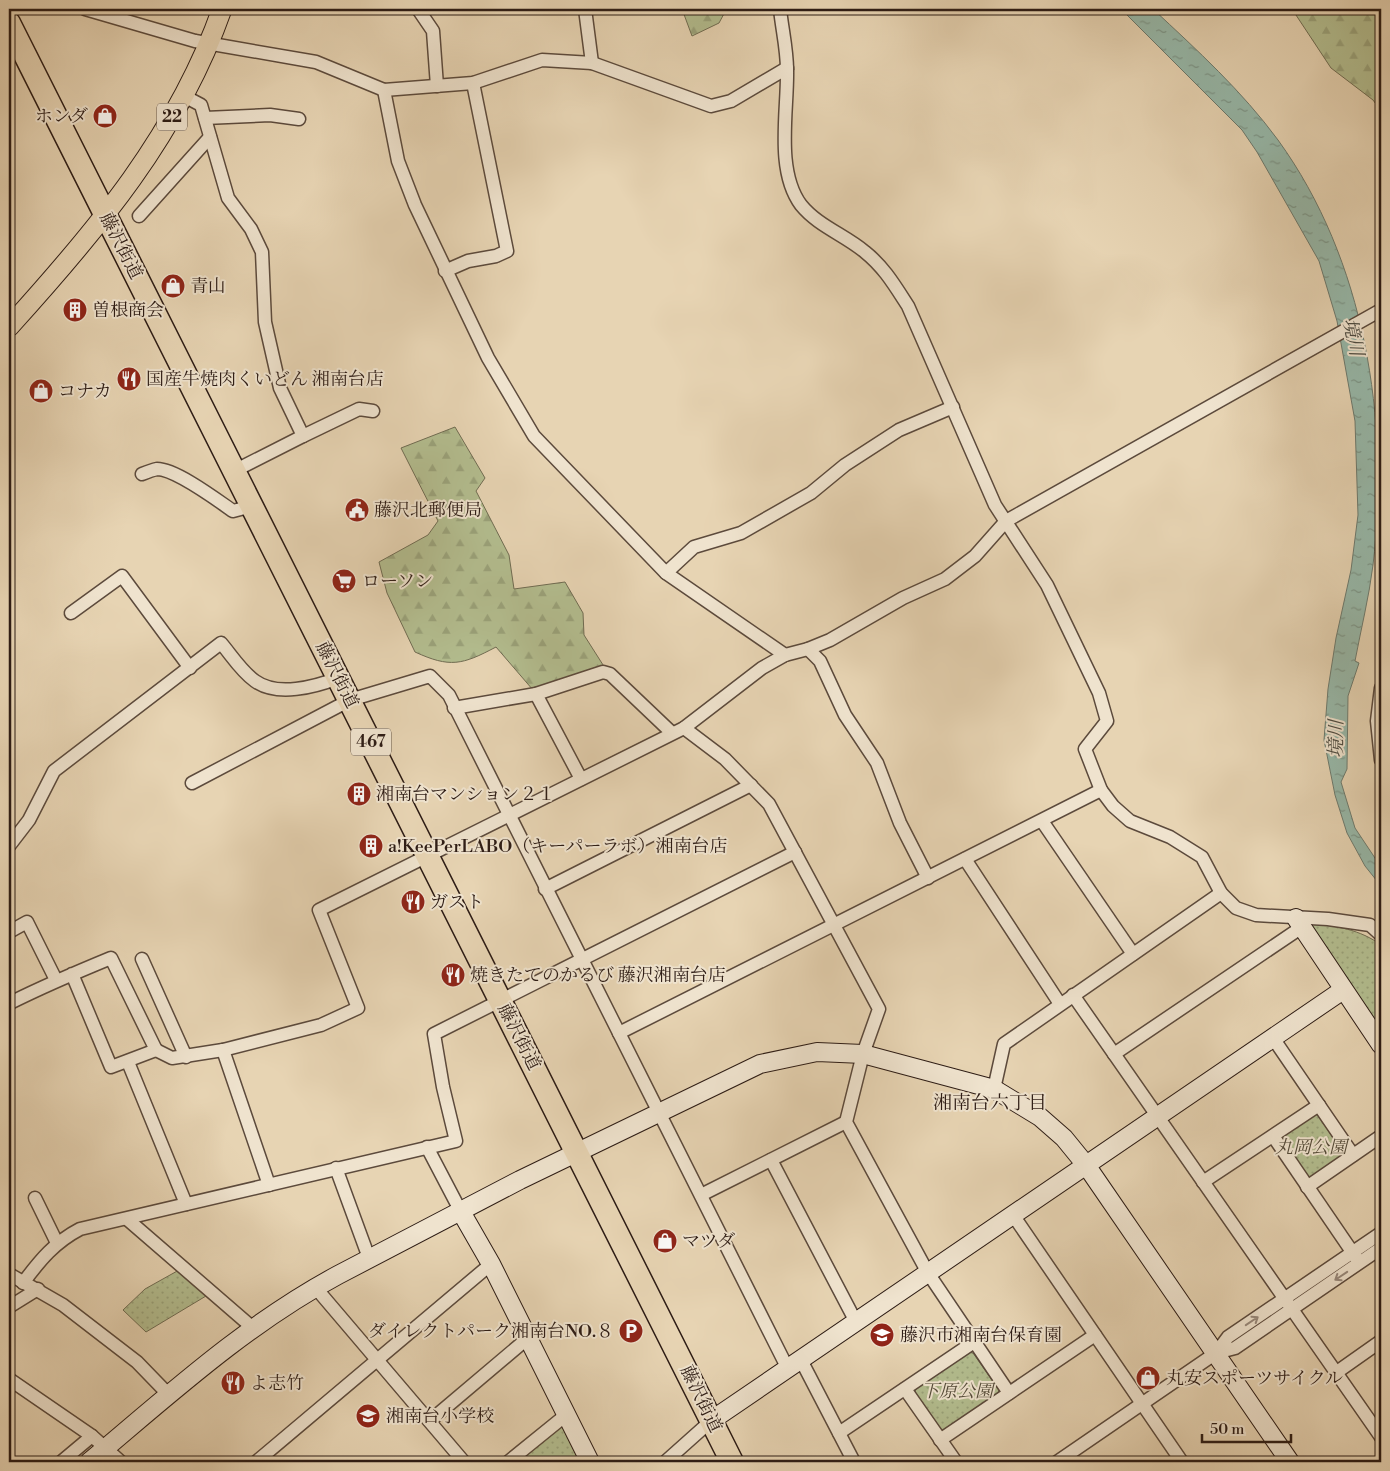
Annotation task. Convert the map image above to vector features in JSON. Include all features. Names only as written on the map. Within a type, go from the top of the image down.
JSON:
[{"type":"highway","name":"藤沢街道","points":[[12,37],[108,220],[732,1462]]},
{"type":"main road","name":"22","points":[[9,340],[53,297],[98,245],[120,196],[159,138],[184,96],[210,44],[222,9]]},
{"type":"main road","name":"22","points":[[9,327],[108,220]]},
{"type":"street","points":[[85,9],[210,44],[316,62],[384,90],[473,83],[542,60],[592,63],[711,106],[731,101],[787,68]]},
{"type":"street","points":[[418,9],[433,31],[437,86]]},
{"type":"street","points":[[585,9],[592,63]]},
{"type":"street","points":[[780,9],[787,68],[785,154],[790,183],[800,204],[818,222],[865,252],[889,276],[908,306],[991,498],[1047,585],[1099,693],[1107,721],[1085,749],[1100,790],[1113,806],[1130,821],[1170,837],[1202,857],[1221,893],[1236,908],[1256,915],[1299,922],[1370,925],[1381,935]]},
{"type":"street","points":[[445,270],[468,261],[496,256],[507,251],[473,83]]},
{"type":"street","points":[[384,90],[398,161],[445,270],[488,358],[534,436],[666,573],[785,655]]},
{"type":"street","points":[[184,96],[201,105],[228,198],[251,229],[262,252],[266,322],[280,388],[303,436]]},
{"type":"street","points":[[205,118],[270,115],[299,118]]},
{"type":"street","points":[[139,216],[210,137]]},
{"type":"street","points":[[9,996],[12,1002],[56,980],[111,958],[156,1050],[172,1058],[223,1050],[321,1025],[358,1008],[319,910],[678,731],[738,685],[785,655],[808,649],[830,640],[903,598],[945,579],[975,556],[1006,521],[1377,312]]},
{"type":"street","points":[[666,573],[694,548],[742,533],[811,493],[845,465],[899,430],[953,407]]},
{"type":"street","points":[[234,471],[359,409],[373,411]]},
{"type":"street","points":[[142,474],[156,469],[166,470],[194,485],[233,511],[252,506]]},
{"type":"street","points":[[71,614],[122,576],[190,668]]},
{"type":"street","points":[[9,846],[29,820],[54,770],[221,643],[242,670],[256,682],[272,688],[286,689],[322,684],[338,678]]},
{"type":"street","points":[[808,649],[824,667],[845,715],[877,763],[900,824],[928,878]]},
{"type":"street","points":[[454,708],[536,694],[603,672],[610,674],[678,731],[725,758],[769,804],[835,924],[878,1009],[863,1054],[846,1122],[928,1273],[1009,1393]]},
{"type":"street","points":[[192,783],[350,700],[430,676],[449,695],[508,816],[701,1195],[794,1364],[854,1462]]},
{"type":"street","points":[[1381,688],[1377,722],[1381,760]]},
{"type":"street","points":[[536,694],[580,780]]},
{"type":"street","points":[[545,889],[751,785]]},
{"type":"street","points":[[619,1033],[1042,821],[1100,790]]},
{"type":"street","points":[[1042,821],[1133,954]]},
{"type":"street","points":[[23,1283],[57,1243],[80,1230],[456,1141],[443,1087],[434,1034],[502,1002],[795,852]]},
{"type":"street","points":[[966,859],[1060,1004]]},
{"type":"street","points":[[994,1088],[1004,1044],[1221,893]]},
{"type":"street","points":[[9,932],[27,922],[56,980]]},
{"type":"street","points":[[1299,922],[1343,990],[1380,1042]]},
{"type":"street","points":[[1114,1054],[1299,922]]},
{"type":"street","points":[[142,960],[186,1057]]},
{"type":"street","points":[[72,974],[111,1068],[156,1050]]},
{"type":"street","points":[[665,1462],[712,1420],[1343,990]]},
{"type":"street","points":[[1073,995],[1157,1117],[1290,1303],[1381,1437]]},
{"type":"street","points":[[1273,1038],[1353,1155]]},
{"type":"street","points":[[223,1050],[269,1185]]},
{"type":"street","points":[[89,1462],[168,1394],[253,1328],[315,1287],[460,1210],[760,1064],[817,1052],[863,1054],[994,1088],[1040,1117],[1064,1138],[1086,1165],[1290,1462]]},
{"type":"street","points":[[128,1062],[186,1204]]},
{"type":"street","points":[[1203,1182],[1319,1105]]},
{"type":"street","points":[[701,1195],[846,1122]]},
{"type":"street","points":[[1272,1136],[1356,1258]]},
{"type":"street","points":[[1307,1186],[1381,1136]]},
{"type":"street","points":[[428,1147],[490,1264],[590,1462]]},
{"type":"street","points":[[771,1160],[856,1322]]},
{"type":"street","points":[[336,1168],[369,1258]]},
{"type":"street","points":[[35,1198],[57,1243]]},
{"type":"street","points":[[1014,1215],[1182,1462]]},
{"type":"street","points":[[127,1219],[253,1328]]},
{"type":"street","points":[[1057,1462],[1216,1353],[1228,1337],[1290,1303],[1356,1258],[1381,1233]]},
{"type":"street","points":[[1356,1258],[1381,1248]]},
{"type":"street","points":[[256,1462],[490,1264]]},
{"type":"street","points":[[9,1274],[23,1283],[38,1289],[62,1305],[138,1362],[168,1394]]},
{"type":"street","points":[[315,1287],[431,1420],[464,1462]]},
{"type":"street","points":[[9,1307],[38,1289]]},
{"type":"street","points":[[940,1440],[1095,1335]]},
{"type":"street","points":[[431,1420],[528,1338]]},
{"type":"street","points":[[1337,1372],[1381,1341]]},
{"type":"street","points":[[838,1433],[974,1342]]},
{"type":"street","points":[[9,1394],[14,1382],[92,1436],[121,1462]]},
{"type":"street","points":[[905,1388],[956,1462]]},
{"type":"street","points":[[508,1462],[566,1415]]},
{"type":"street","points":[[61,1462],[92,1436]]},
{"type":"green space","points":[[682,9],[726,10],[719,23],[692,36]]},
{"type":"green space","points":[[1292,9],[1381,9],[1381,111],[1373,100],[1331,68]]},
{"type":"green space","points":[[455,427],[485,478],[476,491],[509,555],[514,589],[565,582],[583,613],[584,635],[605,668],[533,690],[496,647],[474,658],[456,662],[438,661],[415,652],[387,593],[379,562],[428,535],[438,521],[401,448]]},
{"type":"green space","points":[[1310,924],[1347,929],[1381,945],[1381,1032]]},
{"type":"green space","name":"丸岡公園","points":[[1317,1114],[1344,1154],[1304,1181],[1277,1140]]},
{"type":"green space","points":[[179,1270],[206,1296],[146,1332],[123,1310],[145,1289]]},
{"type":"green space","name":"下原公園","points":[[968,1352],[973,1353],[999,1390],[998,1394],[946,1430],[940,1430],[915,1392],[916,1388]]},
{"type":"green space","points":[[559,1426],[564,1426],[582,1462],[515,1462]]},
{"type":"water","name":"境川","points":[[1121,9],[1153,9],[1218,72],[1264,122],[1278,140],[1308,187],[1332,237],[1351,289],[1364,343],[1373,398],[1378,454],[1377,510],[1373,565],[1355,661],[1359,663],[1348,696],[1347,769],[1341,782],[1355,828],[1381,867],[1381,886],[1365,866],[1347,833],[1335,795],[1324,740],[1328,689],[1336,638],[1351,570],[1358,515],[1355,421],[1337,321],[1319,261],[1257,152],[1242,130]]},
{"type":"place","name":"ホンダ","points":[[105,116]]},
{"type":"place","name":"青山","points":[[173,286]]},
{"type":"place","name":"曽根商会","points":[[75,310]]},
{"type":"place","name":"国産牛焼肉くいどん 湘南台店","points":[[129,379]]},
{"type":"place","name":"コナカ","points":[[41,391]]},
{"type":"place","name":"藤沢北郵便局","points":[[357,510]]},
{"type":"place","name":"ローソン","points":[[344,581]]},
{"type":"place","name":"湘南台マンション２１","points":[[359,794]]},
{"type":"place","name":"a!KeePerLABO（キーパーラボ）湘南台店","points":[[371,846]]},
{"type":"place","name":"ガスト","points":[[413,902]]},
{"type":"place","name":"焼きたてのかるび 藤沢湘南台店","points":[[453,975]]},
{"type":"place","name":"マツダ","points":[[665,1241]]},
{"type":"place","name":"ダイレクトパーク湘南台NO.８","points":[[631,1331]]},
{"type":"place","name":"藤沢市湘南台保育園","points":[[882,1335]]},
{"type":"place","name":"丸安スポーツサイクル","points":[[1148,1378]]},
{"type":"place","name":"よ志竹","points":[[233,1383]]},
{"type":"place","name":"湘南台小学校","points":[[368,1416]]},
{"type":"district","name":"湘南台六丁目","points":[[990,1103]]}]
